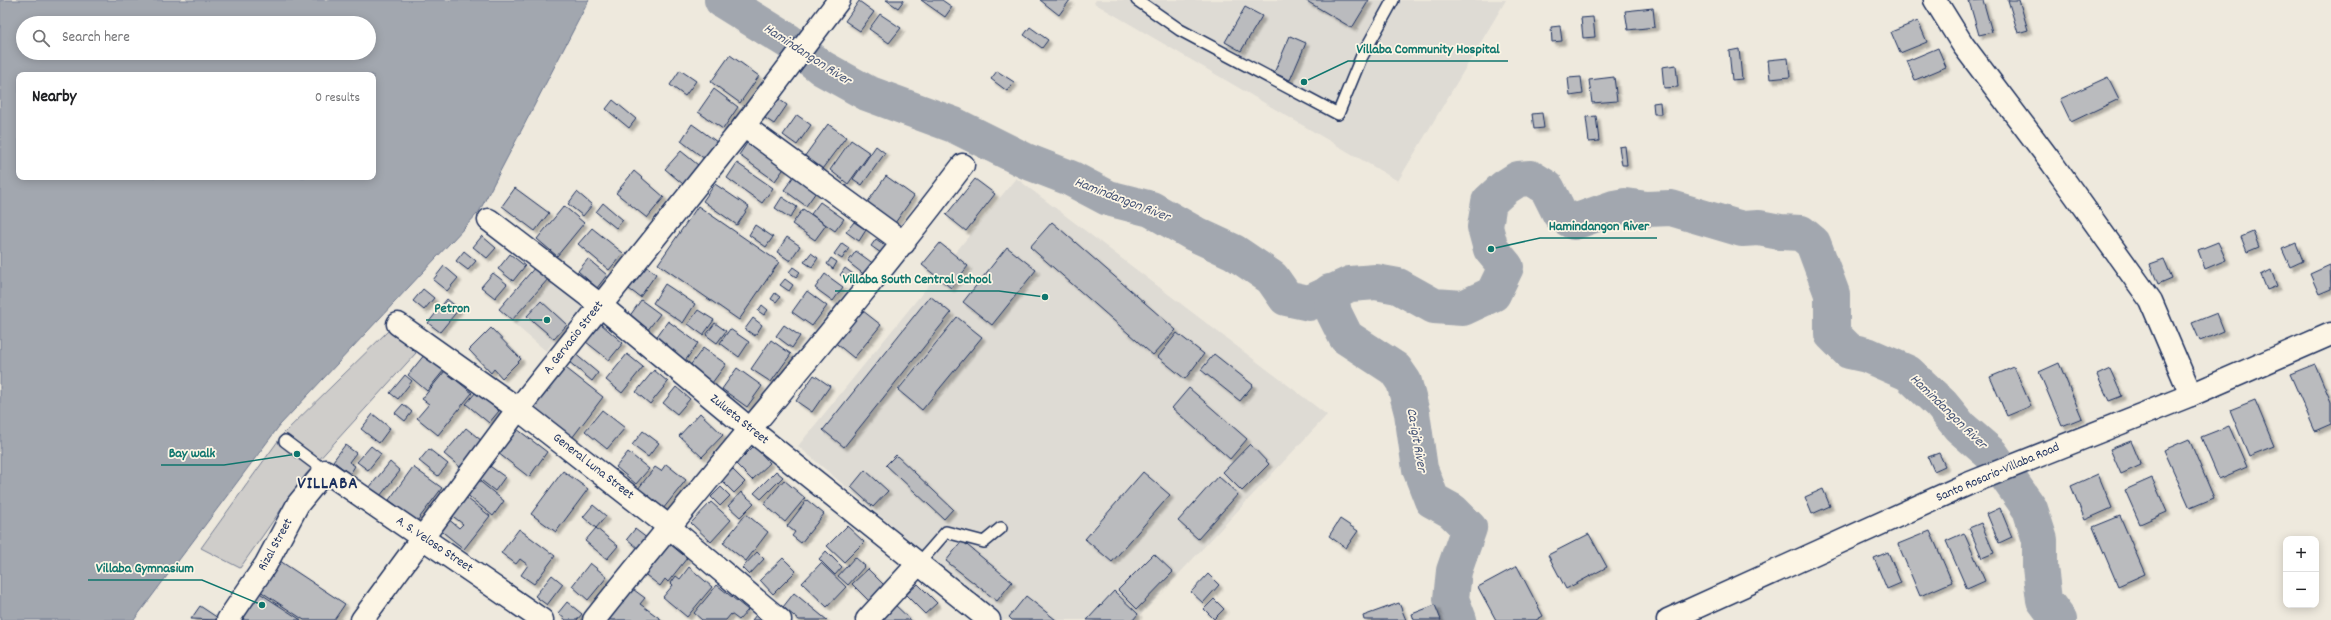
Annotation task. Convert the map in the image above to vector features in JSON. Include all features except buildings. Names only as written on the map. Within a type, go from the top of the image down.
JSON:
[{"type":"street","name":"A. Gervacio Street","points":[[362,620],[518,409],[744,126],[824,22],[839,0]]},
{"type":"street","points":[[1935,0],[1964,45],[2052,163],[2151,301],[2191,395]]},
{"type":"street","points":[[744,126],[904,242]]},
{"type":"street","points":[[594,620],[668,526],[751,430],[904,242],[963,165]]},
{"type":"street","name":"Zulueta Street","points":[[489,220],[600,305],[751,430],[919,562],[989,620]]},
{"type":"street","name":"General Luna Street","points":[[398,324],[518,409],[668,526],[780,620]]},
{"type":"street","name":"Santo Rosario-Villaba Road","points":[[1668,620],[1970,484],[2191,395],[2331,334]]},
{"type":"street","name":"A. S. Veloso Street","points":[[325,471],[542,620]]},
{"type":"street","name":"Rizal Street","points":[[228,620],[266,564],[298,504],[325,471]]},
{"type":"street","points":[[867,620],[919,562]]},
{"type":"lane","points":[[1137,0],[1180,30],[1338,114],[1361,58],[1393,0]]},
{"type":"lane","points":[[284,441],[325,471]]},
{"type":"lane","points":[[919,562],[946,532],[984,542],[1001,528]]},
{"type":"shaded area","points":[[0,0],[589,0],[479,212],[280,425],[134,620],[0,620]]},
{"type":"shaded area","points":[[1096,0],[1506,0],[1398,181],[1094,3]]},
{"type":"shaded area","points":[[1016,178],[1327,415],[1136,620],[1002,620],[798,446]]},
{"type":"shaded area","points":[[550,279],[583,307],[546,351],[513,323]]},
{"type":"shaded area","points":[[391,328],[416,353],[306,474],[240,568],[201,548],[283,434]]},
{"type":"waterway","name":"Hamindangon River","points":[[722,0],[788,41],[822,68],[867,93],[954,125],[1026,161],[1070,178],[1108,198],[1151,209],[1195,234],[1234,252],[1272,278],[1286,298],[1309,303],[1350,284],[1376,282],[1398,286],[1434,306],[1463,308],[1493,294],[1506,267],[1491,249],[1485,227],[1489,202],[1504,188],[1518,179],[1531,178],[1547,188],[1560,214],[1574,222],[1614,208],[1625,206],[1647,209],[1671,208],[1742,229],[1759,228],[1780,232],[1801,233],[1813,243],[1832,294],[1832,334],[1849,351],[1867,355],[1908,373],[1941,404],[1960,427],[1991,454],[2030,509],[2040,540],[2040,567],[2044,600],[2059,620]]},
{"type":"waterway","name":"Ca-igit River","points":[[1330,292],[1334,313],[1346,337],[1395,369],[1404,382],[1412,413],[1420,469],[1432,500],[1452,511],[1469,528],[1454,571],[1451,599],[1459,620]]},
{"type":"place","name":"Villaba Community Hospital","points":[[1304,82]]},
{"type":"place","name":"Hamindangon River","points":[[1491,249]]},
{"type":"place","name":"Villaba South Central School","points":[[1045,297]]},
{"type":"place","name":"Petron","points":[[547,320]]},
{"type":"place","name":"Bay walk","points":[[297,454]]},
{"type":"place","name":"Villaba Gymnasium","points":[[262,605]]},
{"type":"district","name":"VILLABA","points":[[328,485]]}]
